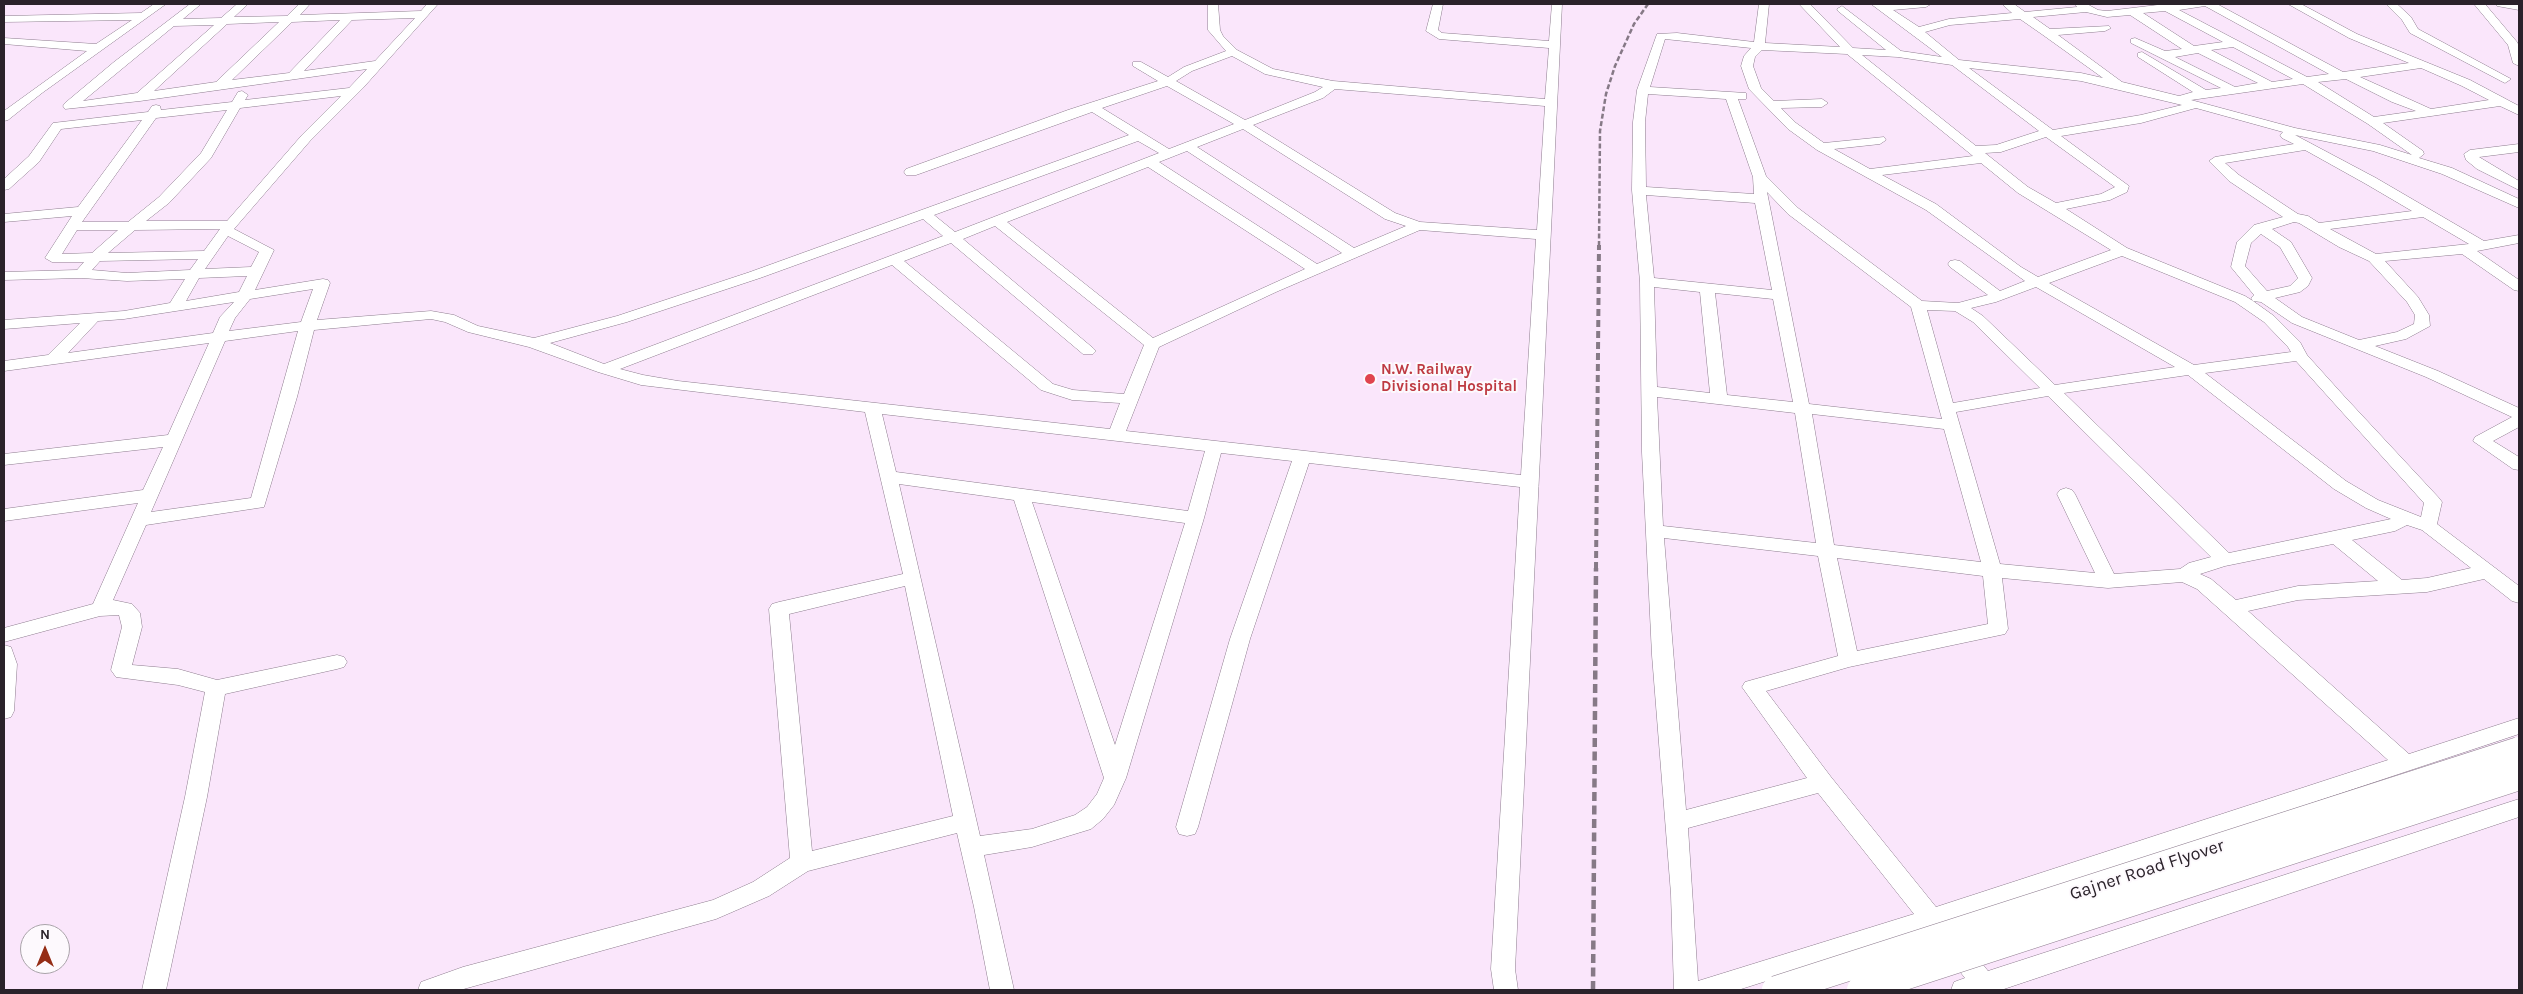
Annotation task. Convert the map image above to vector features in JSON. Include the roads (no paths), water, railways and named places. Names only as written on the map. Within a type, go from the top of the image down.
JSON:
[{"type":"main road","name":"Gajner Road Flyover","points":[[1776,990],[2519,751]]},
{"type":"main road","name":"Gajner Road Flyover","points":[[1861,990],[2519,776]]},
{"type":"street","points":[[4,117],[38,90],[161,4]]},
{"type":"street","points":[[196,4],[69,106],[378,64]]},
{"type":"street","points":[[140,97],[243,4]]},
{"type":"street","points":[[221,84],[305,4]]},
{"type":"street","points":[[1213,4],[1214,30],[1219,38],[1233,52],[1269,72],[1333,85],[1551,104]]},
{"type":"street","points":[[1438,4],[1432,31],[1439,36],[1554,45]]},
{"type":"street","points":[[1506,990],[1503,969],[1557,4]]},
{"type":"street","points":[[1764,4],[1759,46],[1750,56],[1747,66],[1751,80],[1765,101],[1820,147],[1931,207],[2016,270],[2190,368],[2340,485],[2372,504],[2428,526],[2519,596]]},
{"type":"street","points":[[1804,4],[1851,52],[2023,190],[2054,207],[2122,251],[2240,299],[2269,319],[2295,345],[2300,356],[2433,502],[2428,526]]},
{"type":"street","points":[[1879,6],[1926,4]]},
{"type":"street","points":[[2007,4],[2122,85]]},
{"type":"street","points":[[1917,31],[1949,22],[2084,7],[2103,14],[2134,8],[2202,4]]},
{"type":"street","points":[[2209,4],[2268,37],[2345,75],[2429,112]]},
{"type":"street","points":[[2293,4],[2353,36],[2466,83],[2519,111]]},
{"type":"street","points":[[2381,4],[2408,4]]},
{"type":"street","points":[[2391,4],[2407,19],[2408,24],[2414,31],[2504,79]]},
{"type":"street","points":[[2479,4],[2513,44],[2519,63]]},
{"type":"street","points":[[2501,4],[2519,7]]},
{"type":"street","points":[[1879,6],[1917,31],[1953,62],[2047,134],[2122,186],[2122,189],[2105,197],[2054,207]]},
{"type":"street","points":[[2166,7],[2231,44],[2305,81],[2372,121],[2400,143],[2447,171],[2519,204]]},
{"type":"street","points":[[2134,8],[2196,50],[2272,86]]},
{"type":"street","points":[[171,23],[349,17],[428,9]]},
{"type":"street","points":[[175,307],[194,275],[229,228],[306,138],[353,91],[428,9]]},
{"type":"street","points":[[1842,9],[1898,54]]},
{"type":"street","points":[[4,19],[144,16]]},
{"type":"street","points":[[294,74],[349,17]]},
{"type":"street","points":[[2047,32],[2105,28]]},
{"type":"street","points":[[1686,990],[1676,822],[1662,655],[1657,531],[1648,391],[1647,282],[1639,190],[1639,122],[1643,90],[1661,36],[1678,36],[1759,46],[1898,54],[2081,77],[2122,85],[2173,99],[2200,100],[2264,123],[2376,148],[2447,171]]},
{"type":"street","points":[[2164,55],[2268,37]]},
{"type":"street","points":[[4,41],[98,48]]},
{"type":"street","points":[[2200,100],[2130,42],[2164,55],[2235,91]]},
{"type":"street","points":[[911,172],[1072,113],[1096,107],[1170,81],[1176,75],[1188,69],[1233,52]]},
{"type":"street","points":[[1137,64],[1243,124],[1376,209],[1418,226],[1543,235]]},
{"type":"street","points":[[1867,172],[1978,155],[2047,134],[2141,119],[2235,91],[2422,65]]},
{"type":"street","points":[[2466,83],[2519,77]]},
{"type":"street","points":[[80,274],[93,258],[164,200],[206,156],[251,80]]},
{"type":"street","points":[[604,369],[1319,95],[1333,85]]},
{"type":"street","points":[[1643,90],[1731,96],[1765,101],[1822,103]]},
{"type":"street","points":[[4,186],[34,159],[58,126],[238,103],[353,91]]},
{"type":"street","points":[[164,93],[153,114],[134,136],[52,258],[208,255]]},
{"type":"street","points":[[1731,96],[1760,177],[1761,199],[1803,408],[1826,550],[1849,660]]},
{"type":"street","points":[[2372,121],[2501,102]]},
{"type":"street","points":[[1096,107],[1097,110],[1167,153]]},
{"type":"street","points":[[2264,123],[2482,246]]},
{"type":"street","points":[[534,343],[622,319],[755,275],[1139,136]]},
{"type":"street","points":[[1820,147],[1880,140]]},
{"type":"street","points":[[1187,146],[1353,254]]},
{"type":"street","points":[[2307,146],[2215,161],[2234,178],[2294,218],[2303,220],[2344,244],[2374,258],[2413,300],[2422,315],[2422,326],[2401,336],[2360,344]]},
{"type":"street","points":[[2519,148],[2470,154],[2482,166],[2519,186]]},
{"type":"street","points":[[1148,161],[1316,270]]},
{"type":"street","points":[[1760,177],[1793,211],[1878,277],[1918,305],[1958,307],[1998,296],[2122,251]]},
{"type":"street","points":[[1639,190],[1761,199]]},
{"type":"street","points":[[4,218],[82,211]]},
{"type":"street","points":[[2317,227],[2424,213]]},
{"type":"street","points":[[925,214],[1088,351]]},
{"type":"street","points":[[2294,218],[2260,228],[2244,242],[2238,262],[2242,272],[2264,297],[2297,320],[2330,335],[2360,344],[2432,374],[2519,414]]},
{"type":"street","points":[[997,220],[1152,344]]},
{"type":"street","points":[[72,226],[229,228],[267,250],[244,294],[228,317],[100,610]]},
{"type":"street","points":[[1116,435],[1152,344],[1418,226]]},
{"type":"street","points":[[2240,299],[2264,297],[2295,289],[2303,283],[2305,278],[2286,245],[2276,236],[2260,228]]},
{"type":"street","points":[[2374,258],[2465,249],[2519,239]]},
{"type":"street","points":[[2465,249],[2519,287]]},
{"type":"street","points":[[892,259],[1048,387],[1072,395],[1130,399]]},
{"type":"street","points":[[1954,264],[1998,296]]},
{"type":"street","points":[[4,276],[80,274],[127,277],[256,271]]},
{"type":"street","points":[[1647,282],[1781,295]]},
{"type":"street","points":[[4,324],[93,318],[323,283],[307,326],[289,397],[258,503],[140,520]]},
{"type":"street","points":[[1707,289],[1719,398]]},
{"type":"street","points":[[1918,305],[1992,570],[1998,629],[1849,660],[1752,687],[1823,783],[1930,919],[1978,988],[2519,808]]},
{"type":"street","points":[[1958,307],[1978,319],[2089,425],[2225,560]]},
{"type":"street","points":[[6,368],[54,358],[220,336],[431,315],[449,318],[473,328],[534,343],[604,369],[641,380],[678,386],[1529,482]]},
{"type":"street","points":[[54,358],[93,318]]},
{"type":"street","points":[[1946,409],[2190,368],[2300,356]]},
{"type":"street","points":[[1648,391],[1951,425]]},
{"type":"street","points":[[872,408],[913,578],[965,822],[986,907],[1002,990]]},
{"type":"street","points":[[2519,420],[2481,441],[2519,465]]},
{"type":"street","points":[[4,459],[175,440]]},
{"type":"street","points":[[972,847],[1032,838],[1083,822],[1095,813],[1106,799],[1115,778],[1195,518],[1214,447]]},
{"type":"street","points":[[1187,827],[1240,639],[1302,457]]},
{"type":"street","points":[[889,477],[1195,518]]},
{"type":"street","points":[[2066,494],[2108,581]]},
{"type":"street","points":[[4,515],[151,495]]},
{"type":"street","points":[[1021,495],[1115,778]]},
{"type":"street","points":[[1657,531],[1992,570],[2108,581],[2184,575],[2196,568],[2225,560],[2395,525],[2399,523],[2401,516]]},
{"type":"street","points":[[2337,538],[2400,588]]},
{"type":"street","points":[[2232,608],[2298,593],[2327,590],[2400,588],[2434,584],[2488,571]]},
{"type":"street","points":[[2184,575],[2204,584],[2406,764]]},
{"type":"street","points":[[802,863],[779,609],[913,578]]},
{"type":"street","points":[[4,635],[116,607],[124,609],[130,614],[132,627],[121,670],[123,672],[198,680],[216,688],[337,662]]},
{"type":"street","points":[[4,652],[7,664],[4,711]]},
{"type":"street","points":[[154,990],[196,797],[216,688]]},
{"type":"street","points":[[1703,990],[1930,919],[2519,726]]},
{"type":"street","points":[[1676,822],[1823,783]]},
{"type":"street","points":[[430,990],[463,978],[616,934],[716,909],[761,889],[802,863],[965,822]]},
{"type":"railway","points":[[1599,246],[1600,131],[1606,94],[1615,66],[1634,24],[1648,4]]},
{"type":"railway","points":[[1596,569],[1599,245]]},
{"type":"railway","points":[[1593,990],[1596,568]]},
{"type":"place","name":"N.W. Railway Divisional Hospital","points":[[1370,379]]}]
